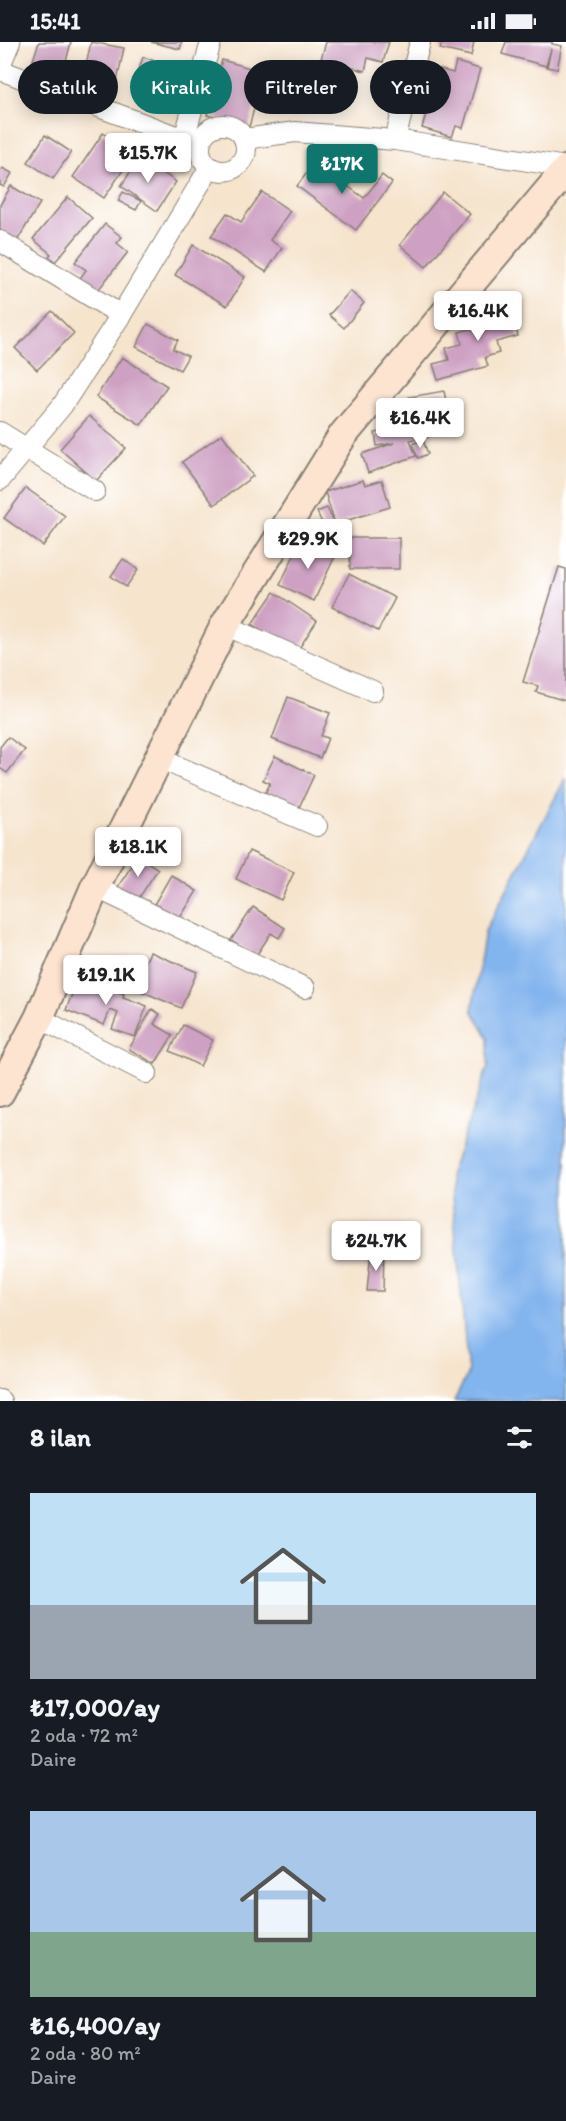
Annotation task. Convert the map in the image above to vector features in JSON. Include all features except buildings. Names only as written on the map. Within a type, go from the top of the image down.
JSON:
[{"type":"street","points":[[10,42],[0,68],[192,143],[210,167],[224,171],[237,165],[245,153],[244,139],[234,129],[219,125],[192,143]]},
{"type":"street","points":[[192,143],[211,42]]},
{"type":"street","points":[[395,140],[420,42]]},
{"type":"street","points":[[244,139],[295,132],[395,140],[566,168]]},
{"type":"street","points":[[0,480],[62,406],[121,315],[210,167]]},
{"type":"street","points":[[4,1072],[39,1018],[95,887],[225,625],[343,435],[566,168]]},
{"type":"street","points":[[0,241],[121,315]]},
{"type":"street","points":[[0,432],[96,491]]},
{"type":"street","points":[[225,625],[373,691]]},
{"type":"street","points":[[158,758],[317,826]]},
{"type":"street","points":[[95,887],[305,988]]},
{"type":"street","points":[[39,1018],[147,1073]]},
{"type":"water","points":[[566,777],[566,1401],[454,1401],[468,1373],[450,1174],[488,1066],[488,1037],[472,1010],[485,931]]}]
